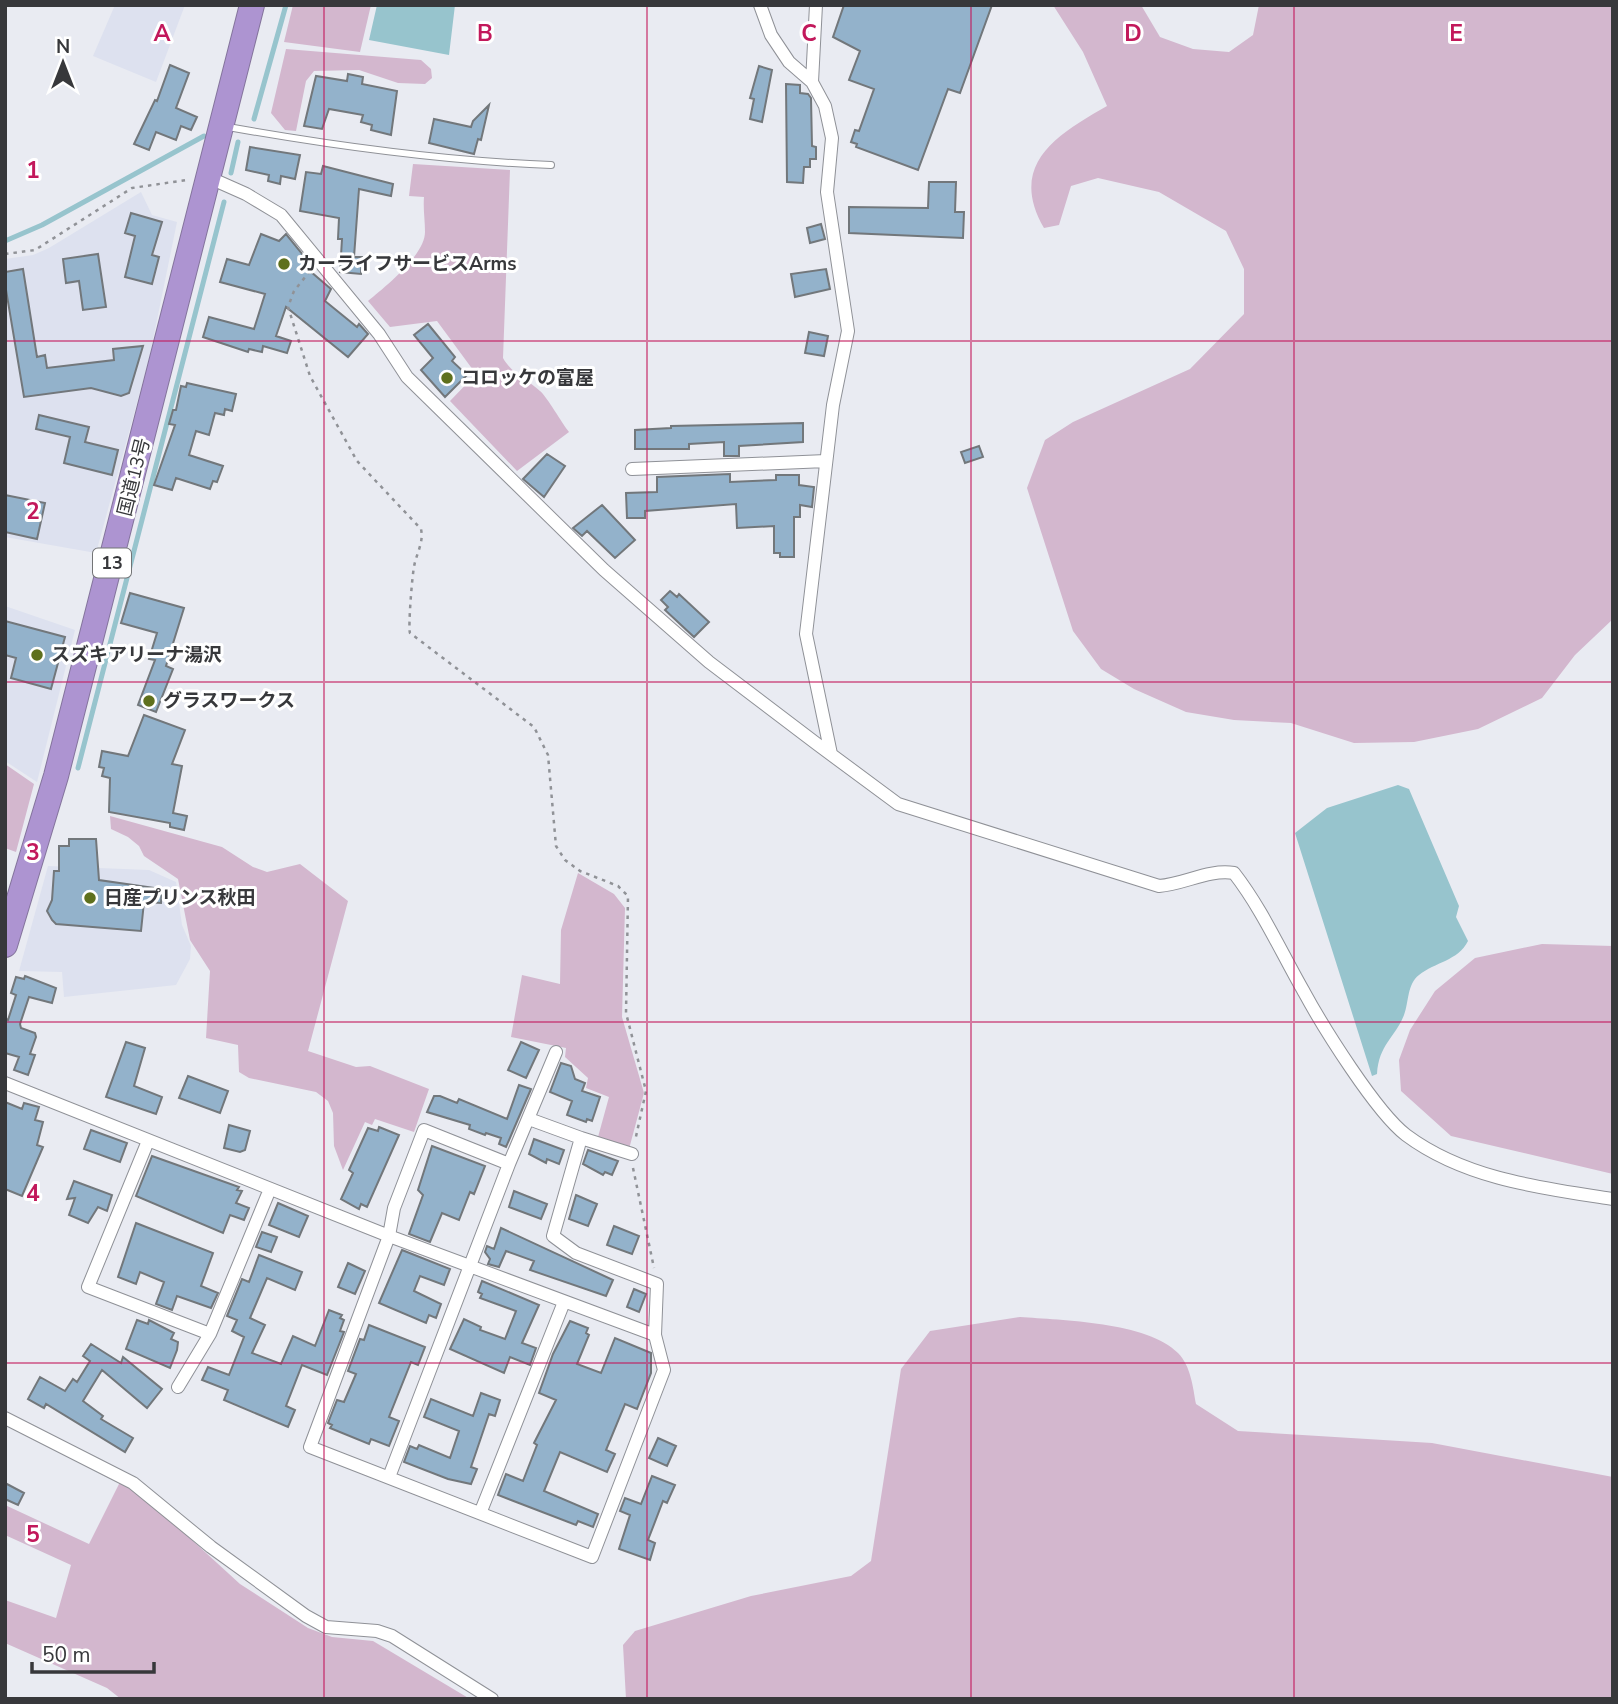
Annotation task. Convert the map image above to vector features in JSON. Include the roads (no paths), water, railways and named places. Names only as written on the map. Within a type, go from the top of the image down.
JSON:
[{"type":"highway","name":"国道13号","points":[[5,945],[56,776],[210,178],[251,5]]},
{"type":"street","points":[[760,5],[771,35],[789,62],[812,82],[825,106],[832,138],[827,192],[848,331],[833,405],[806,634],[831,754]]},
{"type":"street","points":[[812,82],[816,5]]},
{"type":"street","points":[[210,178],[246,194],[281,215],[379,334],[407,377],[604,570],[709,662],[898,804],[1159,886],[1174,885],[1219,871],[1234,873],[1249,892],[1306,996],[1376,1102],[1404,1133],[1432,1152],[1482,1174],[1550,1190],[1613,1199]]},
{"type":"street","points":[[632,469],[826,461]]},
{"type":"street","points":[[389,1477],[509,1164],[556,1052]]},
{"type":"street","points":[[5,1083],[389,1236],[655,1335]]},
{"type":"street","points":[[529,1119],[581,1139],[632,1154]]},
{"type":"street","points":[[509,1164],[424,1130],[394,1208],[389,1236],[310,1447],[481,1511],[592,1557],[664,1370],[655,1335],[657,1284],[576,1253],[552,1236],[581,1139]]},
{"type":"street","points":[[148,1141],[88,1287],[210,1335]]},
{"type":"street","points":[[178,1387],[210,1335],[270,1189]]},
{"type":"street","points":[[481,1511],[564,1302]]},
{"type":"street","points":[[5,1418],[133,1483],[211,1547],[306,1616],[326,1627],[377,1631],[392,1636],[492,1699]]},
{"type":"lane","points":[[222,126],[318,143],[463,162],[551,165]]},
{"type":"water","points":[[377,5],[455,5],[449,55],[369,40]]},
{"type":"water","points":[[1398,785],[1409,789],[1459,906],[1456,917],[1468,941],[1458,953],[1415,979],[1410,988],[1404,1015],[1384,1048],[1377,1074],[1372,1076],[1295,833],[1327,808]]},
{"type":"waterway","points":[[254,119],[286,5]]},
{"type":"waterway","points":[[5,241],[42,225],[204,136]]},
{"type":"waterway","points":[[231,173],[238,142]]},
{"type":"waterway","points":[[78,768],[224,202]]},
{"type":"place","name":"カーライフサービスArms","points":[[284,264]]},
{"type":"place","name":"コロッケの富屋","points":[[447,378]]},
{"type":"place","name":"スズキアリーナ湯沢","points":[[37,655]]},
{"type":"place","name":"グラスワークス","points":[[149,701]]},
{"type":"place","name":"日産プリンス秋田","points":[[90,898]]}]
